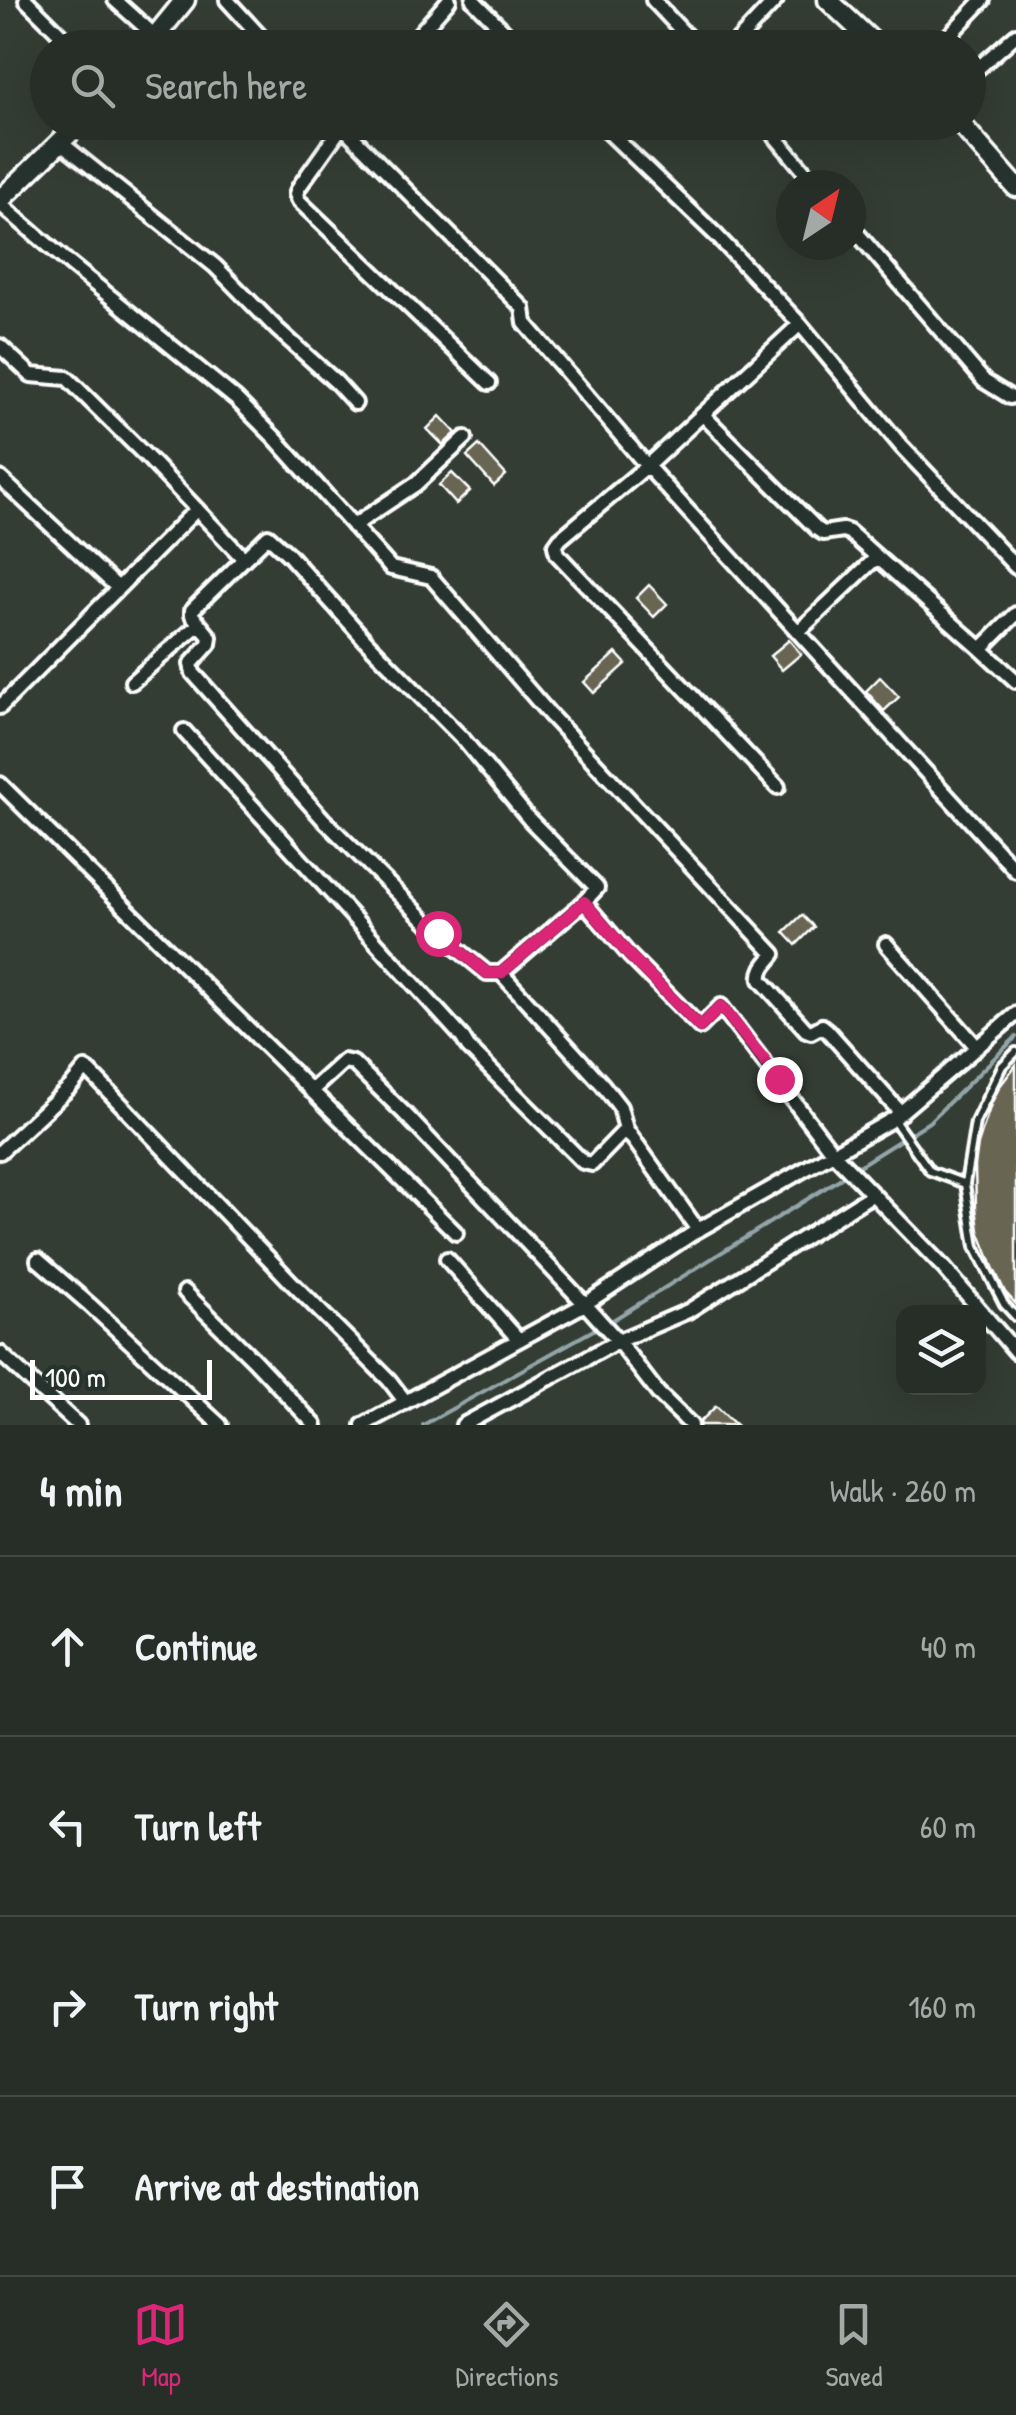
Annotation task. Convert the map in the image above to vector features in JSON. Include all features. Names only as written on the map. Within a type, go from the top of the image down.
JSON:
[{"type":"main road","points":[[160,30],[185,0]]},
{"type":"main road","points":[[828,0],[860,30]]},
{"type":"main road","points":[[976,140],[1013,178]]},
{"type":"main road","points":[[0,202],[60,142]]},
{"type":"street","points":[[26,0],[56,30]]},
{"type":"street","points":[[115,0],[140,30]]},
{"type":"street","points":[[227,0],[254,30]]},
{"type":"street","points":[[423,30],[449,0]]},
{"type":"street","points":[[473,0],[503,30]]},
{"type":"street","points":[[654,0],[682,30]]},
{"type":"street","points":[[748,30],[776,0]]},
{"type":"street","points":[[955,30],[984,0]]},
{"type":"street","points":[[986,61],[1016,35]]},
{"type":"street","points":[[330,140],[299,187],[299,202],[489,383]]},
{"type":"street","points":[[357,140],[523,308],[525,323],[647,466],[1016,871]]},
{"type":"street","points":[[617,140],[718,236],[800,324],[902,448],[1016,567]]},
{"type":"street","points":[[778,140],[803,170]]},
{"type":"street","points":[[60,142],[214,266],[356,404]]},
{"type":"street","points":[[0,202],[236,399],[391,568],[431,578],[551,716],[774,954],[762,969],[761,980],[806,1030],[811,1032],[822,1026],[827,1030],[897,1116]]},
{"type":"street","points":[[866,243],[984,381],[1010,397]]},
{"type":"street","points":[[778,787],[558,554],[555,546],[800,324]]},
{"type":"street","points":[[0,346],[32,375],[66,378],[244,559]]},
{"type":"street","points":[[703,415],[823,533],[850,532],[1016,681]]},
{"type":"street","points":[[353,526],[416,484],[464,438]]},
{"type":"street","points":[[0,478],[118,588]]},
{"type":"street","points":[[0,707],[196,509]]},
{"type":"street","points":[[268,536],[288,554],[367,642],[463,739],[530,820],[598,888],[501,973],[487,973],[438,933],[323,819],[193,673],[192,664],[210,640],[192,616],[192,610],[244,559],[268,536]]},
{"type":"street","points":[[798,632],[876,557]]},
{"type":"street","points":[[981,649],[1016,614]]},
{"type":"street","points":[[132,682],[200,624]]},
{"type":"street","points":[[184,732],[468,1047],[583,1162],[592,1164],[626,1129]]},
{"type":"street","points":[[0,784],[456,1233]]},
{"type":"street","points":[[584,902],[630,956],[700,1027],[721,1006],[834,1154],[944,1268],[1016,1352]]},
{"type":"street","points":[[886,944],[978,1047]]},
{"type":"street","points":[[501,973],[620,1107],[626,1129],[698,1230]]},
{"type":"street","points":[[363,1425],[585,1304],[698,1230],[897,1116],[1016,1014]]},
{"type":"street","points":[[311,1090],[344,1061],[353,1063],[585,1304],[658,1393],[691,1425]]},
{"type":"street","points":[[0,1152],[79,1074],[90,1072],[406,1401]]},
{"type":"street","points":[[463,1425],[618,1340],[688,1311],[873,1194]]},
{"type":"street","points":[[447,1259],[518,1340]]},
{"type":"street","points":[[38,1260],[220,1425]]},
{"type":"street","points":[[185,1292],[315,1425]]},
{"type":"street","points":[[0,1353],[78,1425]]},
{"type":"lane","points":[[1016,1052],[1002,1066],[975,1122],[965,1184],[975,1247],[1004,1304],[1016,1317]]},
{"type":"lane","points":[[897,1116],[902,1132],[930,1170],[965,1184]]},
{"type":"building","points":[[440,416],[456,433],[443,445],[427,429]]},
{"type":"building","points":[[479,445],[506,475],[494,486],[467,456]]},
{"type":"building","points":[[452,473],[470,491],[456,504],[439,485]]},
{"type":"building","points":[[649,585],[667,604],[654,617],[636,598]]},
{"type":"building","points":[[789,640],[801,654],[782,670],[770,656]]},
{"type":"building","points":[[616,653],[626,664],[594,693],[584,682]]},
{"type":"building","points":[[880,677],[899,697],[884,711],[866,691]]},
{"type":"building","points":[[802,915],[814,927],[796,945],[784,932]]},
{"type":"building","points":[[1016,1065],[1016,1304],[1005,1292],[979,1231],[975,1166],[991,1104]]},
{"type":"building","points":[[716,1406],[736,1425],[701,1425]]},
{"type":"waterway","points":[[854,1169],[929,1122],[1016,1037]]},
{"type":"waterway","points":[[608,1323],[846,1175]]},
{"type":"waterway","points":[[423,1425],[599,1327]]},
{"type":"route","points":[[438,933],[487,973],[501,973],[584,902],[630,956],[700,1027],[721,1006],[779,1079]]}]
